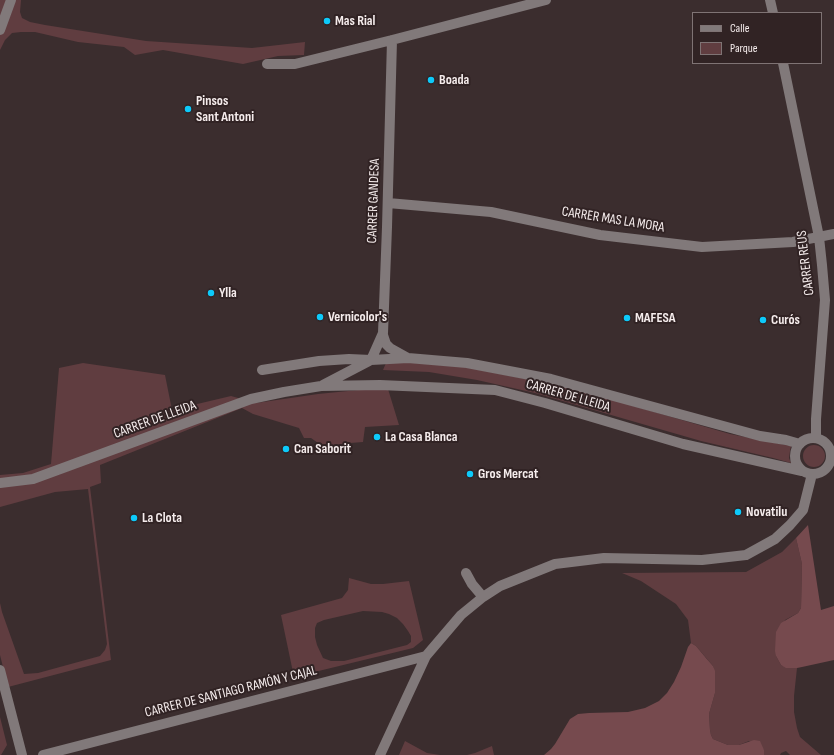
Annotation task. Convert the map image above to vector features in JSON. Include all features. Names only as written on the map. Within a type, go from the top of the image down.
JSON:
[{"type":"street","points":[[0,30],[11,0]]},
{"type":"street","points":[[267,64],[295,64],[546,0]]},
{"type":"street","points":[[770,0],[773,12]]},
{"type":"street","name":"CARRER GANDESA","points":[[371,360],[383,335],[392,40]]},
{"type":"street","name":"CARRER REUS","points":[[783,64],[819,237],[825,300],[816,419],[816,438]]},
{"type":"street","name":"CARRER MAS LA MORA","points":[[388,203],[491,212],[600,235],[702,247],[793,242],[834,234]]},
{"type":"street","points":[[383,335],[386,344],[390,348],[408,358]]},
{"type":"street","name":"CARRER DE LLEIDA","points":[[262,370],[319,361],[349,359],[371,360],[408,358],[467,363],[551,379],[760,436],[800,444]]},
{"type":"street","name":"CARRER DE LLEIDA","points":[[321,386],[371,360]]},
{"type":"street","name":"CARRER DE LLEIDA","points":[[0,483],[33,479],[250,399],[321,386],[380,385],[495,390],[545,403],[683,444],[786,466],[807,473]]},
{"type":"street","points":[[816,438],[831,445],[832,458],[830,470],[820,473],[807,473],[797,465],[795,458],[796,450],[804,440],[816,438]]},
{"type":"street","points":[[380,755],[426,656],[461,615],[483,597],[500,586],[555,564],[604,558],[702,560],[746,555],[775,538],[790,525],[803,510],[807,473]]},
{"type":"street","points":[[466,573],[472,584],[483,597]]},
{"type":"street","name":"CARRER DE SANTIAGO RAMÓN Y CAJAL","points":[[43,755],[426,656]]},
{"type":"street","points":[[0,670],[22,755]]},
{"type":"green space","points":[[0,0],[21,0],[20,12],[22,18],[30,22],[45,25],[146,41],[252,48],[305,42],[304,55],[278,56],[243,64],[163,50],[135,55],[124,47],[78,42],[35,32],[12,33],[5,40],[0,50]]},
{"type":"green space","points":[[83,363],[165,375],[172,410],[231,396],[256,403],[318,394],[368,389],[388,389],[399,425],[365,427],[363,442],[350,443],[349,452],[326,446],[311,438],[304,438],[299,428],[253,414],[242,408],[100,465],[101,483],[90,487],[111,660],[8,687],[0,655],[0,603],[24,674],[38,673],[100,656],[105,650],[107,644],[88,489],[55,492],[0,507],[0,475],[23,473],[51,464],[59,368]]},
{"type":"green space","points":[[386,363],[415,363],[465,367],[572,388],[730,434],[791,446],[789,458],[791,463],[701,441],[535,393],[477,380],[429,372],[383,370]]},
{"type":"green space","points":[[814,445],[818,446],[824,452],[824,460],[818,466],[814,467],[810,466],[804,460],[803,456],[804,452],[810,446]]},
{"type":"green space","points":[[796,538],[802,564],[801,608],[798,613],[785,620],[776,656],[781,665],[797,668],[794,712],[797,728],[800,737],[821,755],[790,755],[786,751],[780,755],[764,755],[764,750],[749,741],[739,745],[728,745],[713,739],[710,730],[709,714],[715,693],[713,666],[696,646],[691,643],[688,620],[676,604],[641,581],[622,573],[746,572],[782,552]]},
{"type":"green space","points":[[349,578],[371,584],[409,581],[423,640],[413,648],[294,677],[281,615],[342,598],[348,590]],"holes":[[[363,611],[382,612],[397,618],[403,624],[411,636],[411,642],[407,645],[344,661],[331,661],[323,658],[315,637],[315,628],[317,623]]]},
{"type":"green space","points":[[0,717],[7,745],[1,755],[0,755]]},
{"type":"green space","points":[[405,741],[427,753],[440,755],[399,755]]},
{"type":"green space","points":[[492,746],[494,755],[467,755],[475,753]]},
{"type":"shaded area","points":[[808,525],[821,610],[834,606],[834,660],[797,668],[786,668],[781,665],[776,656],[776,632],[781,623],[798,613],[801,608],[802,564],[796,538]]},
{"type":"shaded area","points":[[691,643],[696,646],[713,666],[715,671],[715,693],[709,714],[710,730],[713,739],[728,745],[739,745],[754,740],[760,741],[764,750],[764,755],[544,755],[555,744],[570,719],[578,714],[628,712],[645,708],[659,701],[667,693],[674,682]]},
{"type":"place","name":"Mas Rial","points":[[327,21]]},
{"type":"place","name":"Boada","points":[[431,80]]},
{"type":"place","name":"Pinsos Sant Antoni","points":[[188,109]]},
{"type":"place","name":"Ylla","points":[[211,293]]},
{"type":"place","name":"Vernicolor's","points":[[320,317]]},
{"type":"place","name":"MAFESA","points":[[627,318]]},
{"type":"place","name":"Curós","points":[[763,320]]},
{"type":"place","name":"La Casa Blanca","points":[[377,437]]},
{"type":"place","name":"Can Saborit","points":[[286,449]]},
{"type":"place","name":"Gros Mercat","points":[[470,474]]},
{"type":"place","name":"Novatilu","points":[[738,512]]},
{"type":"place","name":"La Clota","points":[[134,518]]}]
